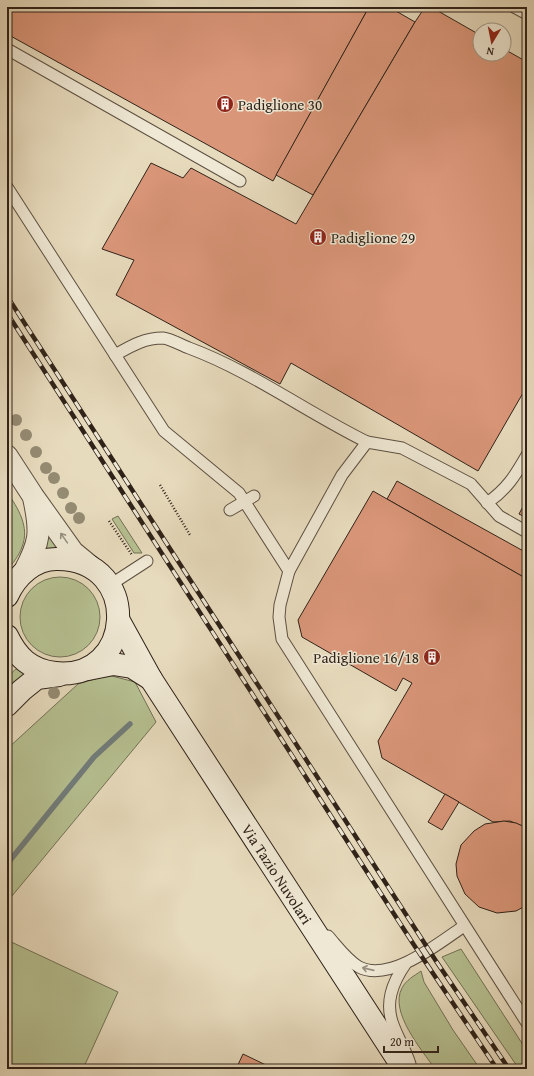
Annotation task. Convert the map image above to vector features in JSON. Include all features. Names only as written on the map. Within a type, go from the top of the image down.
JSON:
[{"type":"street","points":[[7,456],[33,496],[73,552],[101,574],[110,585],[117,602],[119,621],[115,636],[108,650],[98,661],[75,672],[37,678],[7,705]]},
{"type":"street","points":[[7,596],[13,584],[24,572],[34,554],[39,534],[38,518],[33,496]]},
{"type":"street","points":[[24,572],[39,563],[56,559],[74,560],[90,566]]},
{"type":"street","name":"Via Tazio Nuvolari","points":[[119,621],[151,679],[404,1069]]},
{"type":"street","points":[[7,636],[14,650],[28,664],[45,672],[75,672]]},
{"type":"street","name":"Via Tazio Nuvolari","points":[[75,672],[113,664],[132,667],[151,679]]},
{"type":"lane","points":[[514,7],[527,14]]},
{"type":"lane","points":[[7,49],[240,181]]},
{"type":"lane","points":[[7,187],[164,431],[239,493],[249,499],[289,571]]},
{"type":"lane","points":[[115,355],[136,343],[148,339],[165,338],[197,350],[225,363],[367,442],[402,448],[471,484],[499,516],[527,532]]},
{"type":"lane","points":[[367,442],[342,475],[289,571],[278,617],[282,638],[527,1023]]},
{"type":"lane","points":[[487,502],[506,488],[527,455]]},
{"type":"lane","points":[[230,510],[249,499]]},
{"type":"lane","points":[[110,585],[147,561]]},
{"type":"lane","points":[[299,908],[321,928],[352,961],[359,967],[368,970],[386,970],[406,963],[464,926]]},
{"type":"lane","points":[[406,963],[395,981],[389,998],[389,1008],[392,1023],[412,1069]]},
{"type":"path","points":[[160,485],[190,535]]},
{"type":"path","points":[[109,521],[130,552]]},
{"type":"green space","points":[[7,492],[19,511],[25,532],[21,550],[7,571]]},
{"type":"green space","points":[[118,516],[142,553],[134,553],[112,519]]},
{"type":"green space","points":[[47,527],[62,550],[44,551]]},
{"type":"green space","points":[[60,577],[75,580],[88,589],[97,602],[100,617],[97,632],[88,645],[75,654],[60,657],[45,654],[32,645],[23,632],[20,617],[23,602],[32,589],[45,580]]},
{"type":"green space","points":[[18,668],[25,674],[7,694],[10,676],[14,670]]},
{"type":"green space","points":[[108,675],[135,682],[156,722],[7,902],[7,749],[78,684]]},
{"type":"green space","points":[[7,940],[118,992],[83,1069],[7,1069]]},
{"type":"green space","points":[[461,949],[527,1051],[527,1069],[519,1069],[442,957]]},
{"type":"green space","points":[[421,971],[424,982],[453,1030],[480,1069],[435,1069],[415,1041],[403,1019],[399,998],[402,988],[410,978]]},
{"type":"building","name":"Padiglione 30","points":[[7,7],[369,7],[273,181],[7,34]]},
{"type":"building","points":[[369,7],[389,7],[415,22],[313,195],[276,175]]},
{"type":"building","name":"Padiglione 29","points":[[425,7],[431,7],[472,30],[472,62],[512,62],[512,54],[527,62],[527,386],[478,471],[291,363],[280,384],[116,295],[134,260],[102,249],[151,163],[183,178],[191,168],[296,224]]},
{"type":"building","points":[[397,481],[527,553],[527,579],[387,499]]},
{"type":"building","name":"Padiglione 16/18","points":[[373,491],[527,579],[527,828],[510,821],[493,822],[382,758],[378,741],[412,683],[403,678],[396,691],[302,637],[298,620]]},
{"type":"building","points":[[527,499],[527,518],[519,514]]},
{"type":"building","points":[[445,794],[459,802],[442,830],[428,822]]},
{"type":"building","points":[[504,821],[516,823],[527,828],[527,905],[516,911],[497,913],[479,907],[465,894],[457,876],[456,864],[461,845],[474,831],[485,824]]},
{"type":"building","points":[[527,914],[527,924],[523,921]]},
{"type":"building","points":[[243,1054],[268,1066],[266,1069],[236,1069]]},
{"type":"waterway","points":[[7,864],[94,757],[130,724]]},
{"type":"railway","points":[[7,296],[436,961],[509,1069]]},
{"type":"railway","points":[[7,313],[414,945],[497,1069]]},
{"type":"place","name":"Padiglione 30","points":[[225,104]]},
{"type":"place","name":"Padiglione 29","points":[[318,237]]},
{"type":"place","name":"Padiglione 16/18","points":[[432,657]]}]
